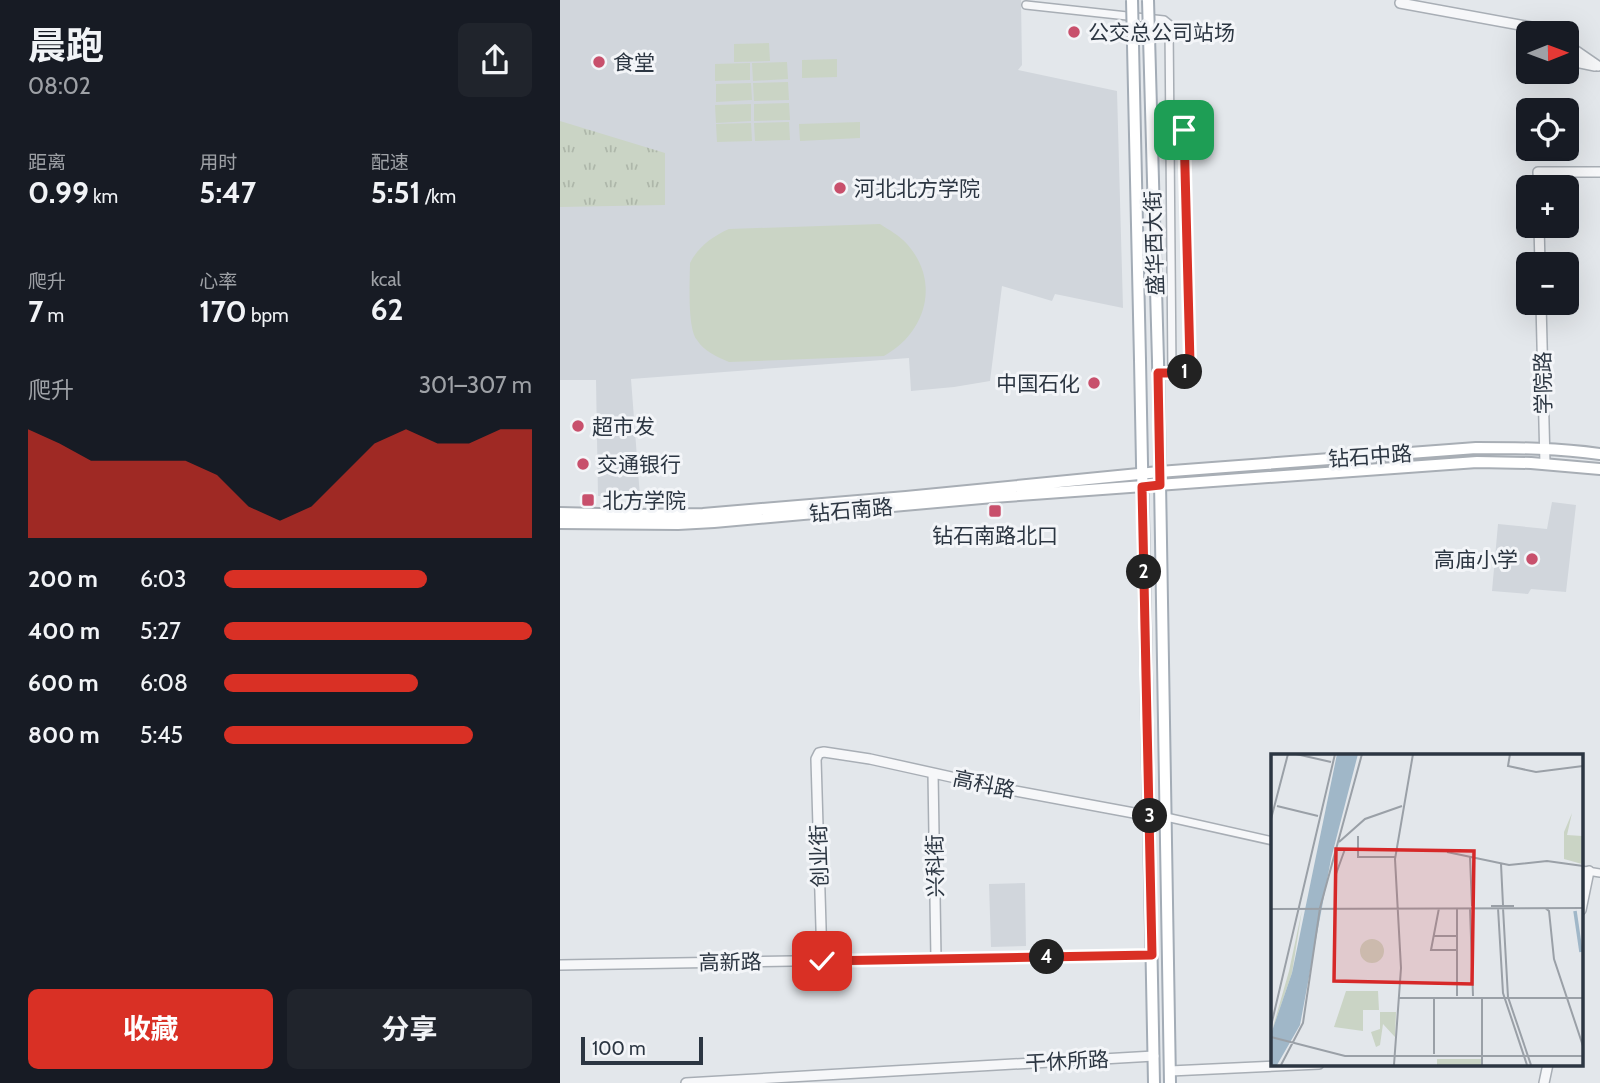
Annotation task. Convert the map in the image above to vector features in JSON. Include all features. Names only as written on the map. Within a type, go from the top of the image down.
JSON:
[{"type":"main road","name":"盛华西大街","points":[[1132,0],[1142,487]]},
{"type":"main road","name":"盛华西大街","points":[[1148,0],[1159,472]]},
{"type":"main road","name":"钻石中路","points":[[1141,474],[1452,450],[1517,448],[1600,454]]},
{"type":"main road","name":"钻石中路","points":[[1142,487],[1477,462],[1600,469]]},
{"type":"main road","points":[[1159,472],[1170,1083]]},
{"type":"main road","name":"钻石南路","points":[[560,513],[703,514],[1141,474]]},
{"type":"main road","name":"钻石南路","points":[[560,523],[714,522],[993,497],[1142,487]]},
{"type":"main road","points":[[1142,487],[1154,1083]]},
{"type":"main road","points":[[1146,648],[1163,648]]},
{"type":"street","points":[[1400,3],[1516,24]]},
{"type":"street","points":[[1026,5],[1164,20],[1168,24],[1172,373]]},
{"type":"street","points":[[1579,53],[1599,66]]},
{"type":"street","points":[[1579,62],[1599,66]]},
{"type":"street","points":[[1158,373],[1183,373],[1189,369],[1190,363],[1184,130]]},
{"type":"street","points":[[1538,175],[1538,172],[1600,172]]},
{"type":"street","name":"学院路","points":[[1541,315],[1545,464]]},
{"type":"street","name":"高科路","points":[[819,753],[870,759],[1010,790],[1150,816]]},
{"type":"street","name":"创业街","points":[[819,753],[816,759],[822,961]]},
{"type":"street","name":"兴科街","points":[[933,773],[936,959]]},
{"type":"street","points":[[1166,817],[1271,841]]},
{"type":"street","points":[[1583,890],[1585,870],[1600,873]]},
{"type":"street","name":"高新路","points":[[560,965],[1152,955]]},
{"type":"street","name":"干休所路","points":[[686,1083],[1154,1056]]},
{"type":"street","points":[[1170,1071],[1276,1066]]},
{"type":"shaded area","name":"河北北方学院","points":[[560,0],[1021,0],[1022,65],[1018,70],[1117,91],[1123,308],[1055,294],[1052,301],[1002,286],[990,381],[954,387],[911,391],[909,358],[631,379],[640,497],[598,496],[596,380],[560,380]]},
{"type":"shaded area","name":"高庙小学","points":[[1552,502],[1576,505],[1566,592],[1531,589],[1528,594],[1492,591],[1498,524],[1547,529]]},
{"type":"shaded area","points":[[1025,883],[1026,946],[991,947],[989,884]]},
{"type":"green space","points":[[769,43],[770,61],[734,62],[734,44]]},
{"type":"green space","points":[[837,59],[837,77],[802,78],[802,60]]},
{"type":"green space","points":[[787,62],[788,79],[753,81],[752,63]]},
{"type":"green space","points":[[750,63],[750,80],[715,81],[715,64]]},
{"type":"green space","points":[[788,82],[789,100],[754,101],[753,83]]},
{"type":"green space","points":[[751,83],[752,100],[716,102],[716,84]]},
{"type":"green space","points":[[789,103],[790,120],[754,121],[754,104]]},
{"type":"green space","points":[[751,104],[751,121],[716,123],[715,105]]},
{"type":"green space","points":[[560,121],[665,153],[665,205],[560,207]]},
{"type":"green space","points":[[789,122],[790,140],[755,141],[754,123]]},
{"type":"green space","points":[[860,122],[860,138],[800,141],[799,124]]},
{"type":"green space","points":[[751,123],[752,141],[717,142],[716,124]]},
{"type":"green space","points":[[880,224],[907,244],[924,274],[926,290],[919,320],[910,334],[884,356],[729,362],[715,356],[697,340],[690,315],[690,263],[702,247],[717,235],[729,229]]},
{"type":"place","name":"公交总公司站场","points":[[1074,32]]},
{"type":"place","name":"食堂","points":[[599,62]]},
{"type":"place","name":"河北北方学院","points":[[840,188]]},
{"type":"place","name":"中国石化","points":[[1094,383]]},
{"type":"place","name":"超市发","points":[[578,426]]},
{"type":"place","name":"交通银行","points":[[583,464]]},
{"type":"place","name":"北方学院","points":[[588,500]]},
{"type":"place","name":"钻石南路北口","points":[[995,511]]},
{"type":"place","name":"高庙小学","points":[[1532,559]]},
{"type":"route","points":[[822,961],[1152,955],[1142,487],[1160,485],[1158,373],[1183,373],[1189,369],[1190,363],[1184,130]]}]
